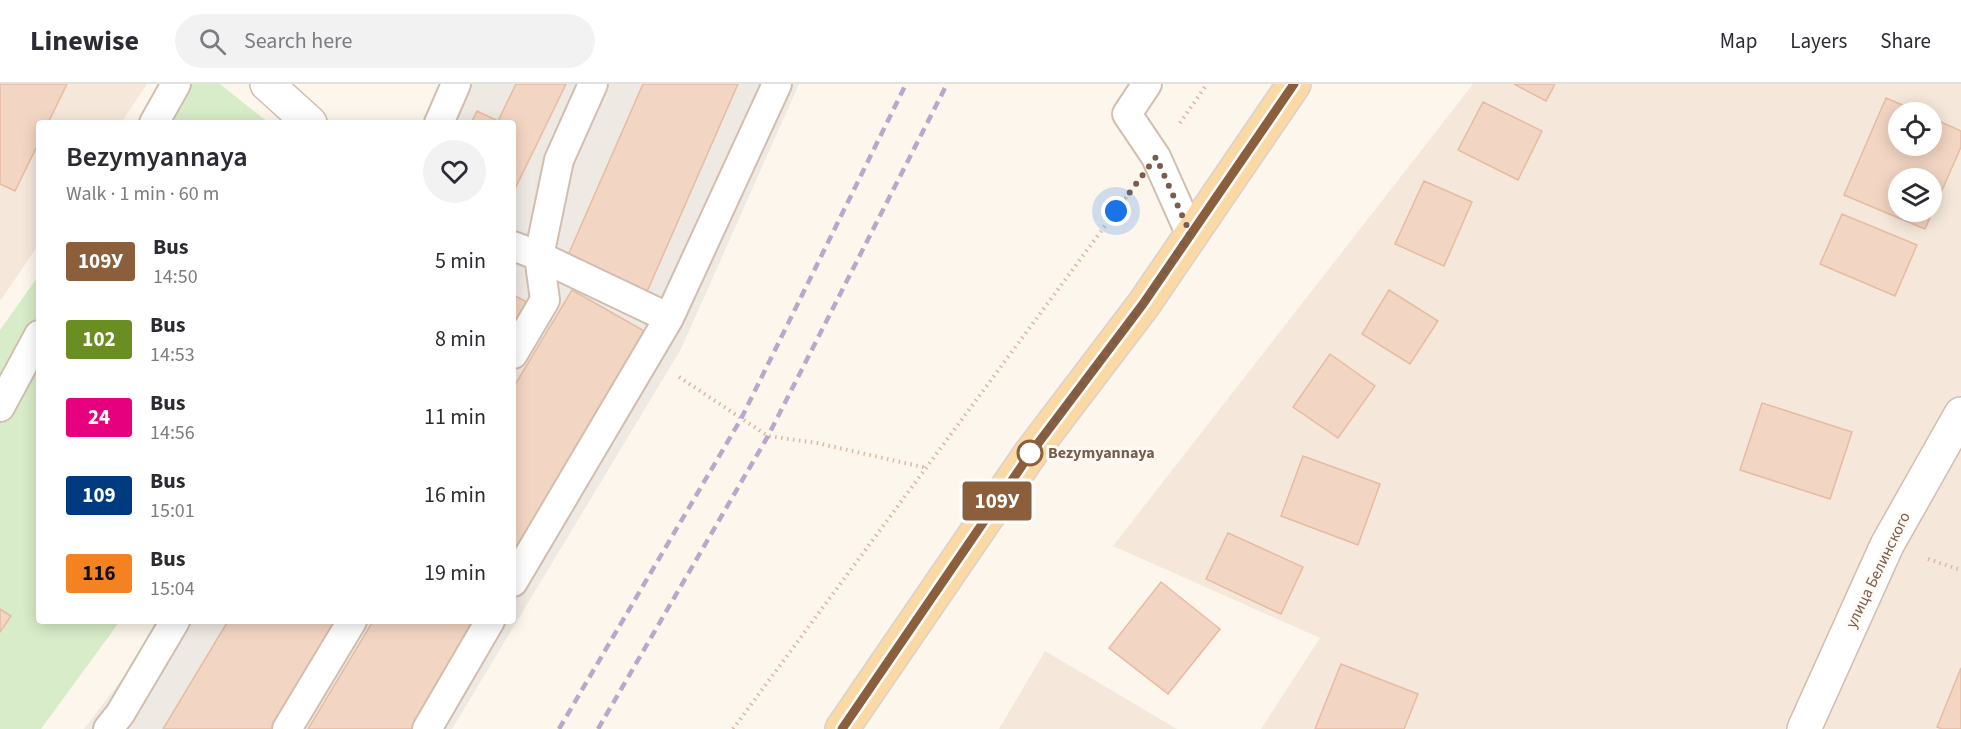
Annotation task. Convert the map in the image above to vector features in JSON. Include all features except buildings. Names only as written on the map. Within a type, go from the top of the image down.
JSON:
[{"type":"main road","points":[[842,729],[1030,454],[1143,304],[1294,84]]},
{"type":"street","points":[[267,84],[307,120]]},
{"type":"street","name":"улица Белинского","points":[[1804,729],[1887,545],[1961,414]]},
{"type":"lane","points":[[156,120],[176,84]]},
{"type":"lane","points":[[440,120],[456,84]]},
{"type":"lane","points":[[516,349],[545,300],[526,251],[558,160],[593,84]]},
{"type":"lane","points":[[516,577],[669,318],[777,84]]},
{"type":"lane","points":[[1147,84],[1127,114],[1156,157],[1190,233]]},
{"type":"lane","points":[[526,251],[669,318]]},
{"type":"lane","points":[[0,407],[36,341]]},
{"type":"lane","points":[[108,729],[120,714],[173,624]]},
{"type":"lane","points":[[287,729],[350,624]]},
{"type":"lane","points":[[427,729],[488,624]]},
{"type":"path","points":[[733,729],[1156,157],[1207,84]]},
{"type":"path","points":[[646,356],[768,436],[817,443],[927,468]]},
{"type":"shaded area","points":[[0,84],[147,84],[123,120],[36,120],[36,248],[0,301]]},
{"type":"shaded area","points":[[452,84],[799,84],[681,349],[516,623],[516,120],[433,120]]},
{"type":"shaded area","points":[[1473,84],[1961,84],[1961,729],[1261,729],[1320,638],[1113,546]]},
{"type":"shaded area","points":[[164,624],[515,624],[452,729],[84,729]]},
{"type":"shaded area","points":[[1045,651],[1177,729],[999,729]]},
{"type":"green space","points":[[172,84],[220,84],[265,120],[147,120]]},
{"type":"green space","points":[[36,279],[36,624],[118,624],[41,729],[0,729],[0,330]]},
{"type":"railway","points":[[559,729],[741,419],[906,84]]},
{"type":"railway","points":[[598,729],[768,436],[947,84]]},
{"type":"bus line","name":"109У","points":[[842,729],[1030,454],[1143,304],[1294,84]]},
{"type":"place","name":"Bezymyannaya","points":[[1030,453]]},
{"type":"route","points":[[1030,453],[1143,304],[1190,233],[1156,157],[1116,211]]}]
